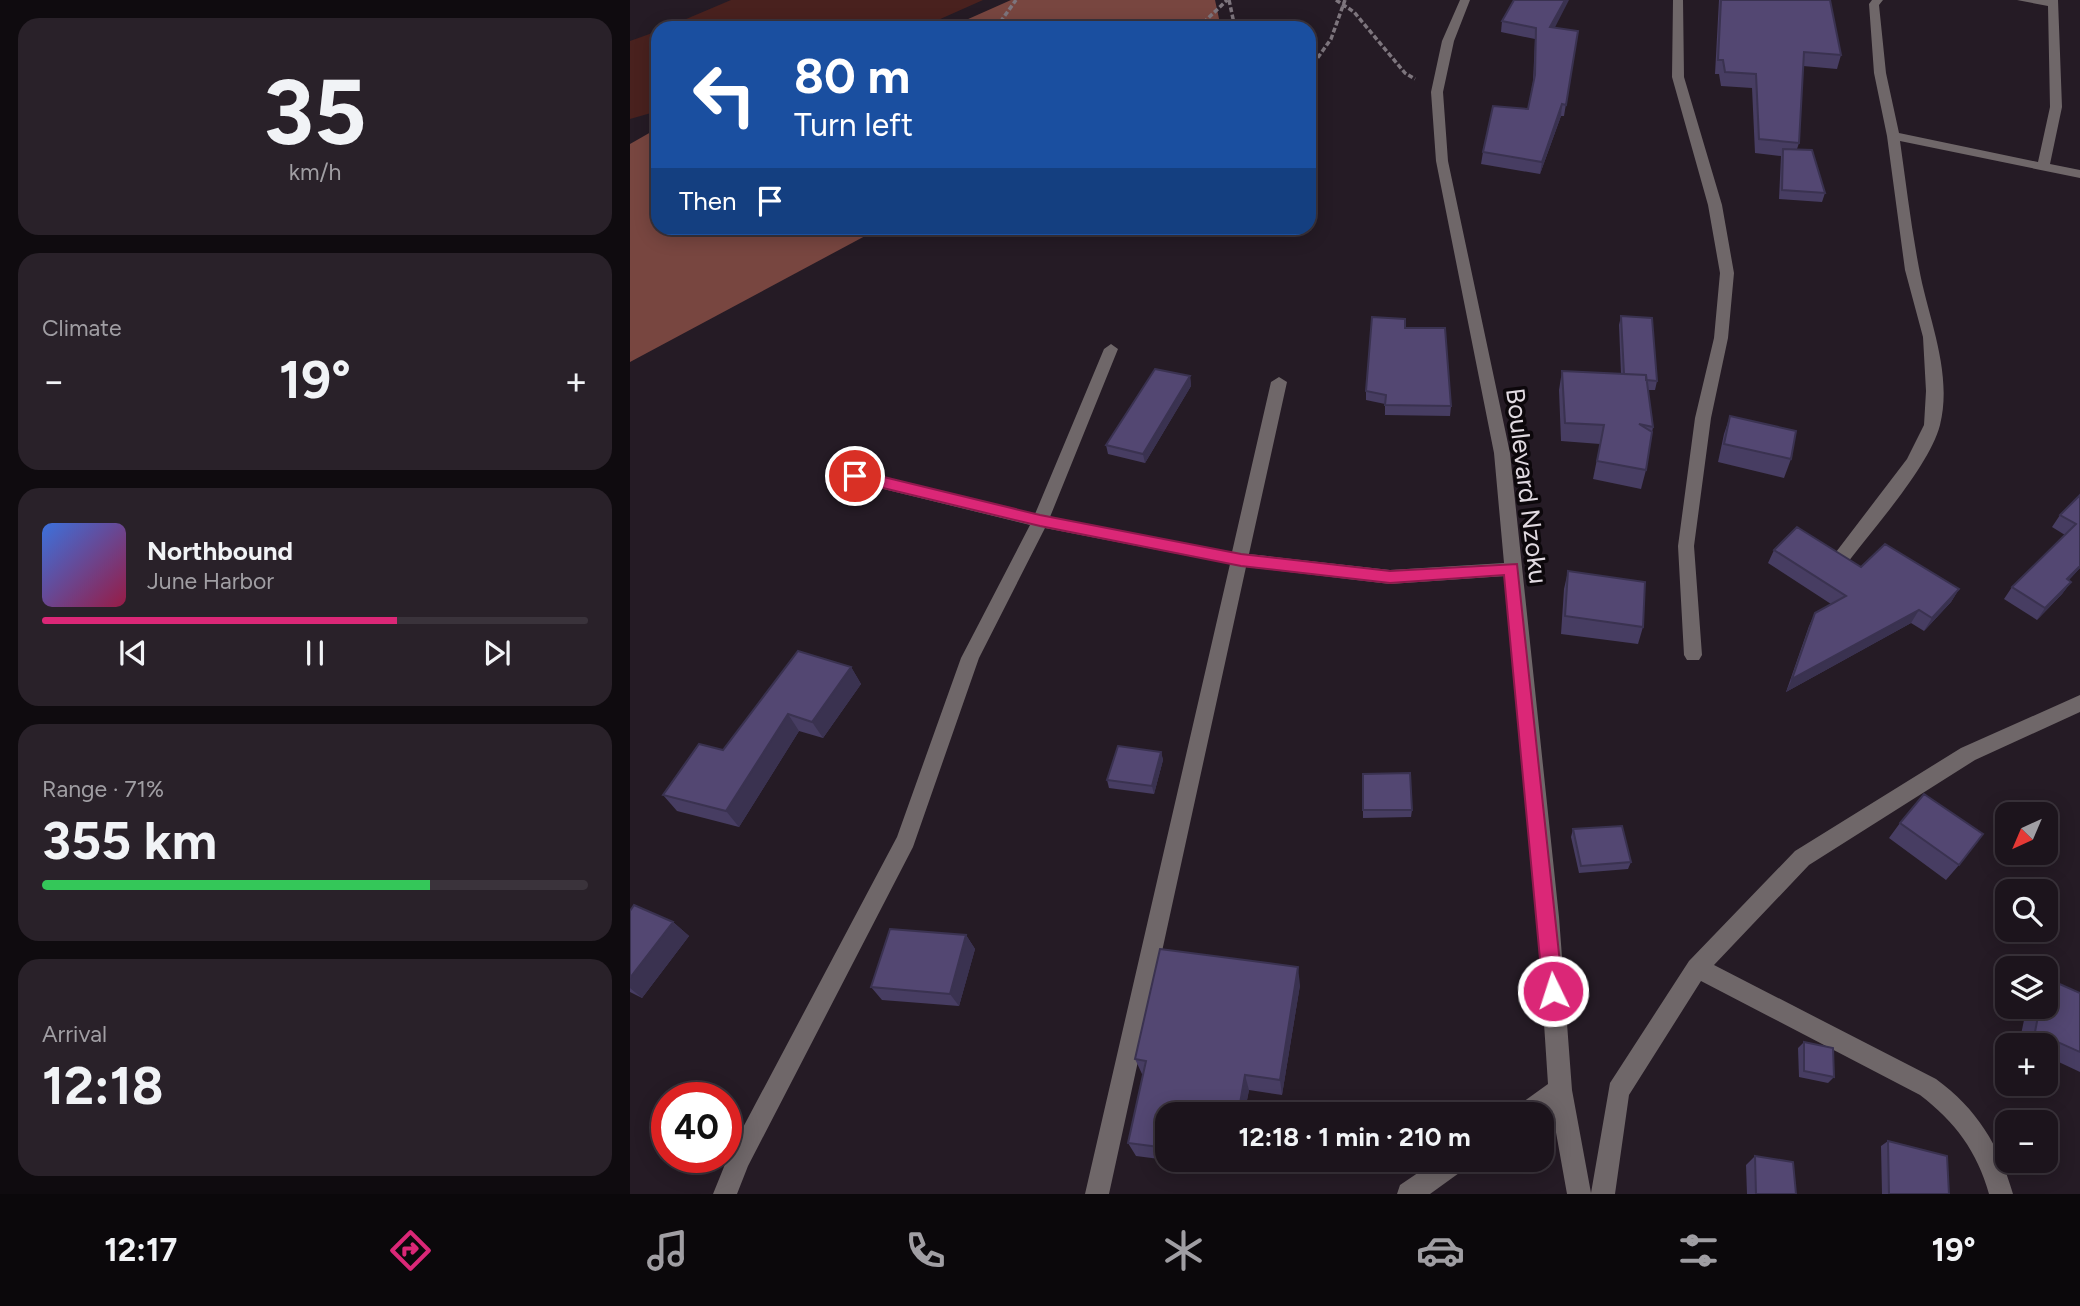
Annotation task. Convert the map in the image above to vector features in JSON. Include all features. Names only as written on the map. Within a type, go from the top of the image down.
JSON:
[{"type":"street","name":"Boulevard Nzoku","points":[[1465,0],[1448,41],[1437,92],[1442,161],[1502,453],[1511,569],[1548,917],[1560,1090],[1579,1194]]},
{"type":"street","points":[[1678,0],[1678,77],[1714,205],[1727,273],[1721,338],[1703,418],[1686,546],[1693,654]]},
{"type":"street","points":[[1839,561],[1914,463],[1931,425],[1934,391],[1930,337],[1912,270],[1893,136],[1880,73],[1874,4],[1878,0]]},
{"type":"street","points":[[2022,0],[2054,2],[2056,107],[2043,166]]},
{"type":"street","points":[[1893,136],[2080,174]]},
{"type":"street","points":[[725,1194],[738,1160],[906,840],[970,658],[1040,521],[1111,349]]},
{"type":"street","points":[[1097,1194],[1279,382]]},
{"type":"street","points":[[855,476],[1040,521],[1241,560],[1390,577],[1511,569]]},
{"type":"street","points":[[1604,1194],[1618,1091],[1697,968],[1802,858],[1968,754],[2080,703]]},
{"type":"street","points":[[1697,968],[1928,1087],[1953,1104],[1976,1130],[1994,1164],[2001,1194]]},
{"type":"street","points":[[1543,1102],[1560,1090]]},
{"type":"street","points":[[1409,1194],[1441,1172]]},
{"type":"path","points":[[1001,21],[1016,0]]},
{"type":"path","points":[[1206,21],[1228,0],[1233,21]]},
{"type":"path","points":[[1336,0],[1380,41],[1405,73],[1437,92]]},
{"type":"path","points":[[1316,60],[1331,39],[1345,0]]},
{"type":"shaded area","points":[[731,0],[983,0],[936,21],[682,21]]},
{"type":"shaded area","points":[[1011,0],[1215,0],[1220,21],[964,21]]},
{"type":"shaded area","points":[[651,34],[651,113],[630,119],[630,41]]},
{"type":"shaded area","points":[[651,132],[651,235],[867,235],[630,362],[630,144]]},
{"type":"building","points":[[1514,0],[1565,0],[1550,27],[1578,31],[1566,105],[1562,104],[1542,162],[1483,152],[1493,106],[1528,109],[1535,75],[1536,28],[1502,21]]},
{"type":"building","points":[[1721,0],[1830,0],[1841,55],[1804,52],[1799,143],[1759,139],[1756,74],[1725,72],[1723,60],[1718,60]]},
{"type":"building","points":[[1783,149],[1812,150],[1825,193],[1782,190]]},
{"type":"building","points":[[1621,316],[1652,318],[1657,381],[1646,380],[1646,375],[1624,374]]},
{"type":"building","points":[[1372,317],[1405,319],[1405,328],[1445,328],[1451,406],[1385,405],[1386,395],[1366,391]]},
{"type":"building","points":[[1155,369],[1190,376],[1143,454],[1106,445]]},
{"type":"building","points":[[1562,371],[1646,375],[1653,427],[1639,424],[1652,432],[1646,470],[1597,461],[1604,425],[1565,423]]},
{"type":"building","points":[[1730,416],[1796,431],[1791,459],[1724,444]]},
{"type":"building","points":[[2080,495],[2080,566],[2067,579],[2071,582],[2045,608],[2012,587],[2076,524],[2060,515]]},
{"type":"building","points":[[1797,527],[1861,567],[1885,544],[1959,589],[1932,618],[1919,610],[1792,679],[1815,613],[1846,596],[1774,550]]},
{"type":"building","points":[[1568,571],[1645,582],[1643,627],[1565,616]]},
{"type":"building","points":[[798,651],[851,667],[812,722],[788,714],[726,811],[663,795],[699,744],[723,750]]},
{"type":"building","points":[[1118,746],[1161,752],[1152,786],[1107,780]]},
{"type":"building","points":[[1410,773],[1412,810],[1363,810],[1363,774]]},
{"type":"building","points":[[1924,794],[1983,834],[1959,865],[1900,823]]},
{"type":"building","points":[[1622,826],[1631,862],[1581,866],[1573,829]]},
{"type":"building","points":[[634,905],[673,922],[630,978],[630,911]]},
{"type":"building","points":[[890,929],[966,935],[950,994],[871,987]]},
{"type":"building","points":[[1160,949],[1298,967],[1280,1080],[1245,1075],[1240,1102],[1155,1102],[1155,1146],[1128,1143],[1146,1061],[1135,1059]]},
{"type":"building","points":[[2058,983],[2080,993],[2080,1052],[2058,1042],[2058,1033],[2035,1032],[2038,1019],[2058,1019]]},
{"type":"building","points":[[1804,1042],[1833,1048],[1834,1077],[1804,1071]]},
{"type":"building","points":[[1888,1141],[1947,1156],[1949,1194],[1889,1194]]},
{"type":"building","points":[[1755,1156],[1793,1162],[1796,1194],[1756,1194]]},
{"type":"route","points":[[855,476],[1040,521],[1241,560],[1390,577],[1511,569],[1548,917],[1553,991]]}]
